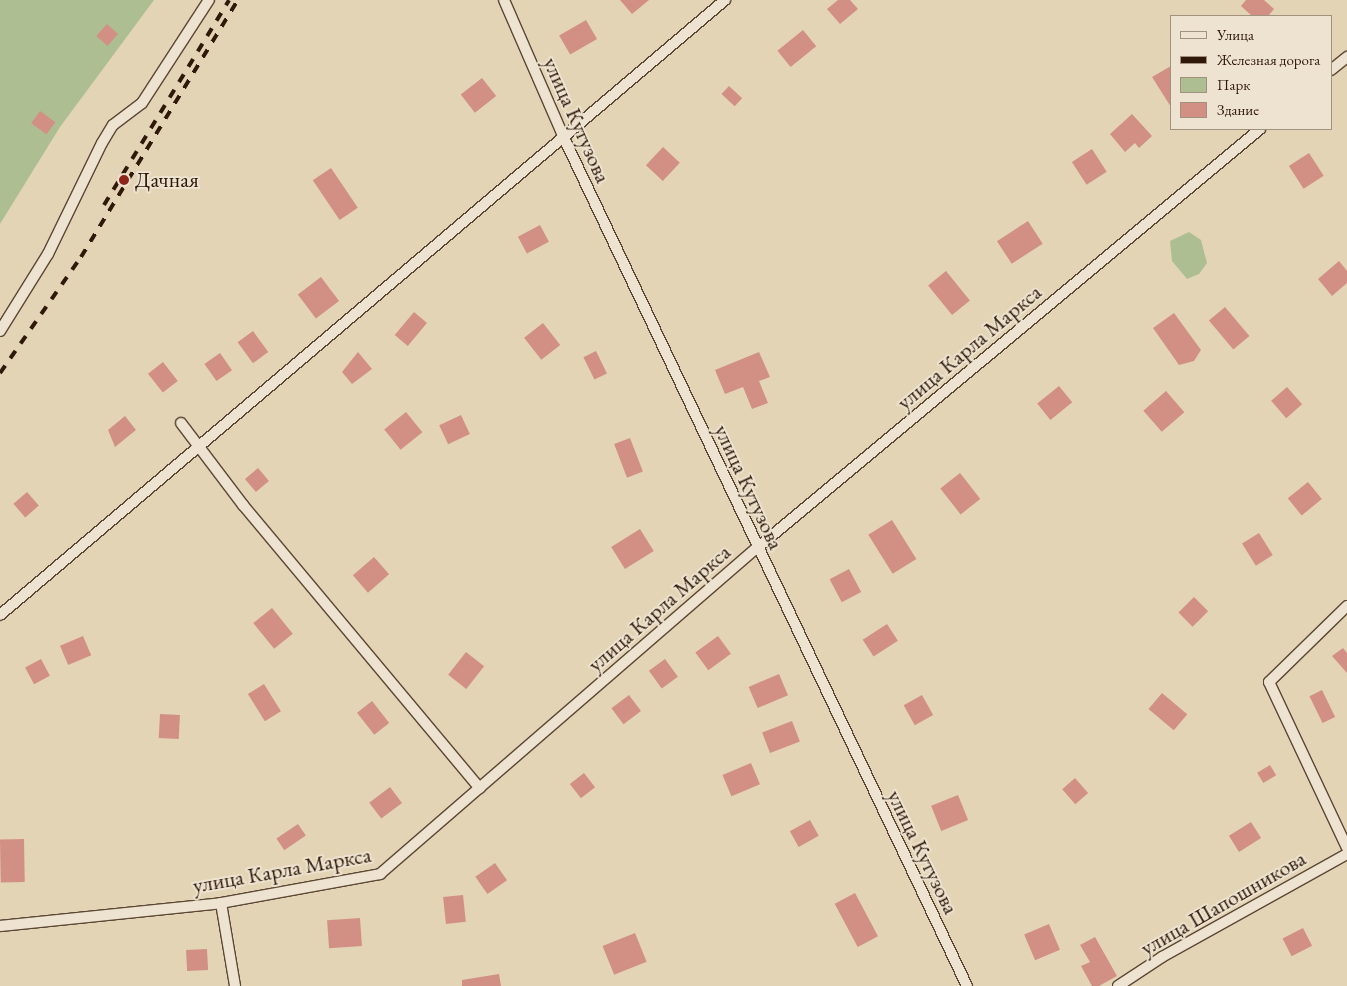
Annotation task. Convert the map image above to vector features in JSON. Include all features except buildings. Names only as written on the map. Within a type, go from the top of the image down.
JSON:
[{"type":"street","points":[[0,331],[48,254],[102,143],[113,125],[142,104],[209,0]]},
{"type":"street","name":"улица Кутузова","points":[[504,0],[563,136],[757,548],[967,986]]},
{"type":"street","points":[[0,615],[200,448],[563,136],[725,0]]},
{"type":"street","points":[[1332,69],[1347,56]]},
{"type":"street","name":"улица Карла Маркса","points":[[0,926],[221,903],[380,874],[757,548],[1259,130]]},
{"type":"street","points":[[181,423],[243,505],[480,788]]},
{"type":"street","points":[[1347,606],[1269,682],[1347,848]]},
{"type":"street","name":"улица Шапошникова","points":[[1118,986],[1162,957],[1347,854]]},
{"type":"street","points":[[221,903],[235,986]]},
{"type":"green space","points":[[0,0],[154,0],[60,127],[0,224]]},
{"type":"green space","points":[[1189,232],[1201,240],[1207,263],[1199,274],[1187,279],[1172,261],[1170,241]]},
{"type":"railway","points":[[104,205],[229,0]]},
{"type":"railway","points":[[0,373],[81,257],[238,0]]},
{"type":"place","name":"Дачная","points":[[124,180]]}]
